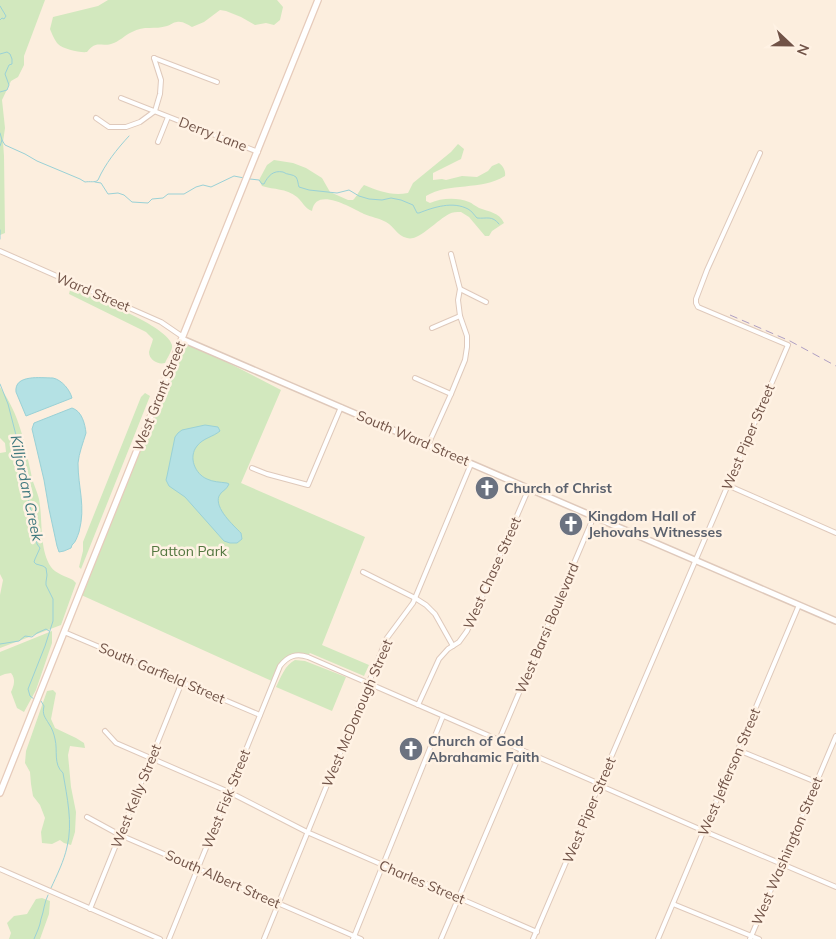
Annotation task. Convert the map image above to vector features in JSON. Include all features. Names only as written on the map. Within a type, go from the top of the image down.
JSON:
[{"type":"main road","name":"West Grant Street","points":[[0,793],[318,0]]},
{"type":"street","points":[[96,118],[109,127],[126,127],[140,122],[154,112],[160,94],[160,80],[154,58],[217,82]]},
{"type":"street","name":"Derry Lane","points":[[121,98],[258,152]]},
{"type":"street","name":"Derry Lane","points":[[158,142],[168,117]]},
{"type":"street","name":"West Piper Street","points":[[533,939],[788,345],[698,307],[696,303],[707,270],[760,154]]},
{"type":"street","name":"Ward Street","points":[[0,251],[161,322],[182,338]]},
{"type":"street","points":[[428,445],[465,360],[468,347],[467,336],[460,316],[458,300],[460,289],[451,254]]},
{"type":"street","points":[[460,289],[486,302]]},
{"type":"street","points":[[432,328],[460,316]]},
{"type":"street","name":"South Ward Street","points":[[182,338],[836,621]]},
{"type":"street","points":[[414,378],[451,394]]},
{"type":"street","points":[[252,468],[308,485],[341,408]]},
{"type":"street","name":"West McDonough Street","points":[[264,939],[387,638],[415,598],[471,464]]},
{"type":"street","points":[[727,484],[836,532]]},
{"type":"street","name":"West Chase Street","points":[[418,705],[439,659],[464,637],[529,488]]},
{"type":"street","name":"West Barsi Boulevard","points":[[499,740],[594,516]]},
{"type":"street","points":[[363,572],[421,601],[431,609],[454,646]]},
{"type":"street","name":"West Jefferson Street","points":[[658,939],[799,605]]},
{"type":"street","name":"South Garfield Street","points":[[64,632],[260,715]]},
{"type":"street","name":"West Fisk Street","points":[[169,939],[280,666],[290,656],[299,654],[522,749],[599,785],[836,887]]},
{"type":"street","name":"West Kelly Street","points":[[90,909],[182,682]]},
{"type":"street","points":[[354,938],[443,716]]},
{"type":"street","name":"Charles Street","points":[[105,731],[116,743],[228,792],[308,832],[536,932]]},
{"type":"street","name":"West Washington Street","points":[[750,937],[836,736]]},
{"type":"street","points":[[441,939],[522,749]]},
{"type":"street","points":[[738,750],[816,782]]},
{"type":"street","name":"South Albert Street","points":[[87,817],[120,834],[360,939]]},
{"type":"street","points":[[0,869],[160,939]]},
{"type":"street","points":[[673,904],[750,937],[759,939]]},
{"type":"green space","points":[[0,0],[45,0],[24,56],[24,65],[18,77],[11,81],[2,100],[5,128],[3,142],[5,233],[0,235]]},
{"type":"green space","points":[[108,0],[277,0],[283,7],[280,20],[274,25],[266,23],[255,25],[241,17],[220,10],[204,22],[192,27],[185,23],[174,22],[168,26],[136,30],[114,43],[93,46],[87,52],[68,49],[57,43],[50,29],[53,17],[98,6]]},
{"type":"green space","points":[[458,144],[464,149],[461,159],[433,173],[433,180],[446,180],[462,176],[477,177],[499,163],[504,169],[505,176],[496,181],[435,192],[426,196],[426,201],[430,203],[444,199],[459,199],[497,214],[504,223],[492,231],[489,236],[485,236],[469,217],[461,212],[453,212],[417,237],[407,238],[400,235],[389,224],[335,201],[320,200],[315,204],[312,211],[293,194],[262,186],[259,180],[267,165],[274,160],[293,163],[306,168],[322,178],[330,192],[348,200],[353,200],[364,185],[391,193],[408,193],[413,183]]},
{"type":"green space","points":[[74,289],[112,305],[158,329],[167,337],[172,345],[171,352],[165,363],[157,363],[152,360],[149,352],[153,339],[146,332],[69,294],[70,290]]},
{"type":"green space","name":"Patton Park","points":[[182,339],[281,390],[241,483],[365,537],[322,645],[369,665],[364,676],[310,653],[307,656],[286,659],[274,682],[79,594]]},
{"type":"green space","points":[[0,387],[17,419],[23,439],[32,480],[39,499],[43,543],[47,560],[55,571],[76,583],[61,625],[0,648],[0,595],[3,580],[0,574],[0,453],[6,452],[5,443],[0,438]]},
{"type":"green space","points":[[145,393],[150,396],[81,569],[79,567],[83,542],[141,397]]},
{"type":"green space","points":[[52,631],[52,643],[36,690],[24,712],[17,708],[11,692],[14,682],[13,675],[11,673],[0,676],[0,652]]},
{"type":"green space","points":[[295,660],[305,661],[346,677],[332,711],[276,687],[286,668]]},
{"type":"green space","points":[[53,690],[56,693],[51,719],[55,728],[84,743],[85,748],[70,746],[68,755],[76,812],[75,832],[71,845],[60,840],[52,844],[42,843],[41,832],[45,818],[40,805],[33,796],[30,772],[25,763],[26,751],[47,691]]},
{"type":"green space","points":[[42,898],[50,901],[49,914],[40,939],[9,939],[11,933],[7,923],[14,916],[27,914],[36,899]]},
{"type":"water","points":[[29,378],[53,378],[65,386],[72,398],[26,416],[16,392],[19,382]]},
{"type":"water","points":[[72,408],[81,415],[86,433],[78,463],[82,514],[79,532],[71,548],[59,552],[32,429],[34,423]]},
{"type":"water","points":[[205,425],[218,427],[220,431],[197,446],[193,455],[194,465],[203,477],[229,484],[220,494],[218,501],[225,516],[241,533],[242,539],[237,543],[224,541],[185,497],[169,486],[166,480],[175,437],[182,430]]},
{"type":"waterway","name":"Killjordan Creek","points":[[0,6],[6,16],[0,20]]},
{"type":"waterway","name":"Killjordan Creek","points":[[0,54],[7,52],[12,59],[12,64],[9,65],[5,74],[9,85],[7,90],[0,92]]},
{"type":"waterway","name":"Killjordan Creek","points":[[0,133],[2,140],[0,146]]},
{"type":"waterway","points":[[2,140],[5,145],[37,161],[85,182],[94,182],[98,180],[104,168],[129,136]]},
{"type":"waterway","points":[[250,179],[259,180],[264,184],[271,174],[283,172],[295,176],[299,187],[309,190],[337,193],[349,190],[369,199],[382,200],[391,198],[401,200],[413,205],[417,213],[456,205],[469,210],[477,218],[492,218],[499,224]]},
{"type":"waterway","points":[[95,182],[101,183],[108,194],[118,193],[124,195],[132,202],[148,203],[152,199],[163,198],[168,194],[184,194],[203,185],[211,187],[234,176],[244,178]]},
{"type":"waterway","name":"Killjordan Creek","points":[[0,230],[0,239]]},
{"type":"waterway","name":"Killjordan Creek","points":[[0,384],[24,456],[26,489],[37,544],[40,548],[34,562],[46,568],[46,585],[53,599],[53,621],[28,689],[30,696],[34,699]]},
{"type":"waterway","points":[[0,644],[19,641],[25,636],[32,637],[46,629],[49,631]]},
{"type":"waterway","name":"Killjordan Creek","points":[[41,701],[44,706],[44,716],[55,737],[57,761],[63,773],[69,819],[69,838],[66,852],[51,888]]},
{"type":"waterway","name":"Killjordan Creek","points":[[34,939],[48,895]]},
{"type":"railway","points":[[730,315],[790,341],[836,366]]},
{"type":"place","name":"Church of Christ","points":[[487,488]]},
{"type":"place","name":"Kingdom Hall of Jehovahs Witnesses","points":[[571,524]]},
{"type":"place","name":"Church of God Abrahamic Faith","points":[[411,749]]}]
